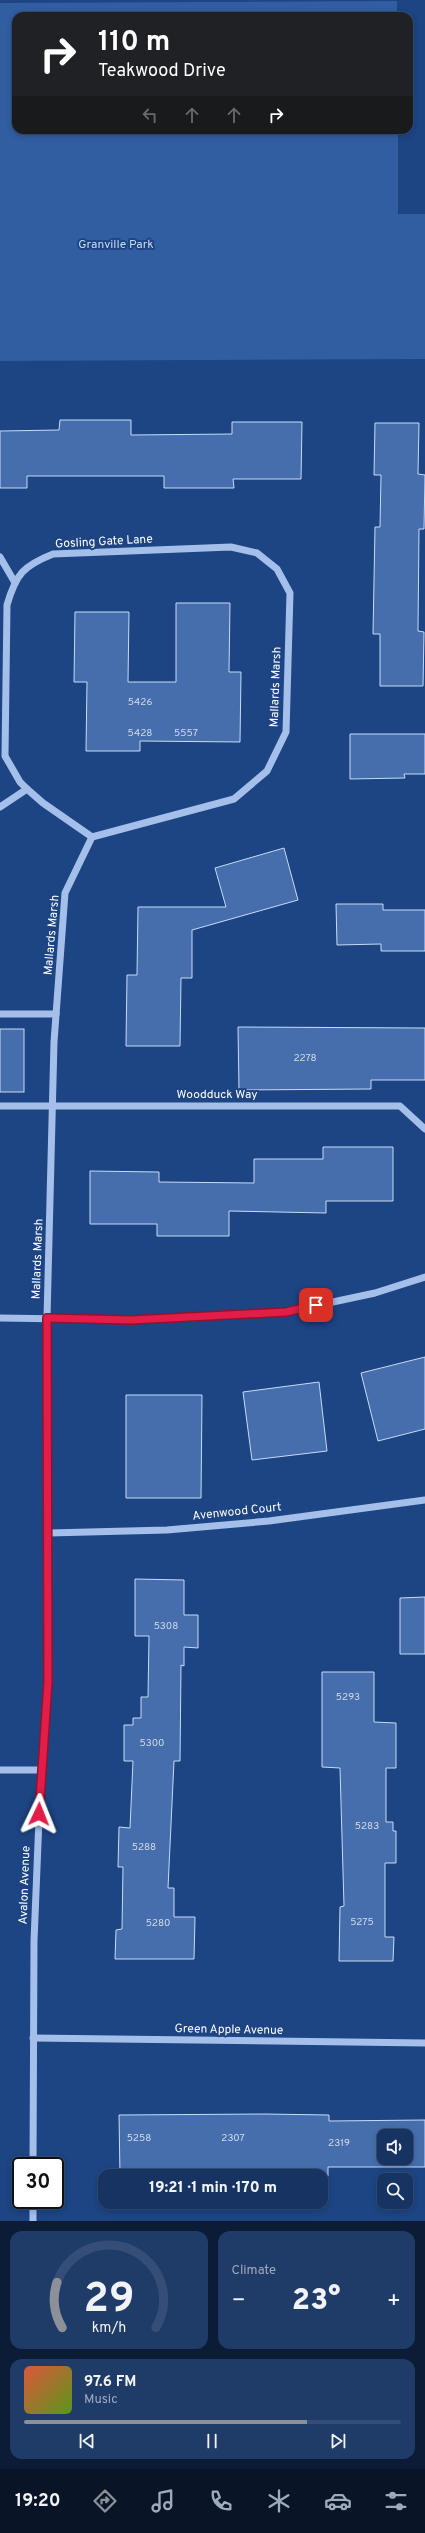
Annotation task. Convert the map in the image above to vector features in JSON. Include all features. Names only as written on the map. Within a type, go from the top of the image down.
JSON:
[{"type":"street","name":"Gosling Gate Lane","points":[[92,837],[43,803],[27,789],[20,782],[5,756],[7,604],[14,581],[30,563],[53,554],[232,547],[257,553],[277,569],[290,593]]},
{"type":"street","points":[[0,557],[14,581]]},
{"type":"street","name":"Mallards Marsh","points":[[47,1318],[56,1014],[65,893],[92,837],[234,799],[267,771],[286,732],[290,593]]},
{"type":"street","points":[[0,807],[27,789]]},
{"type":"street","points":[[0,1014],[56,1014]]},
{"type":"street","name":"Woodduck Way","points":[[0,1106],[54,1104],[400,1106],[425,1129]]},
{"type":"street","points":[[0,1318],[131,1320],[286,1312],[375,1293],[425,1277]]},
{"type":"street","name":"Avalon Avenue","points":[[33,2157],[33,2038],[41,1770],[48,1682],[49,1533],[47,1318]]},
{"type":"street","name":"Avenwood Court","points":[[49,1533],[168,1530],[269,1521],[425,1500]]},
{"type":"street","points":[[0,1770],[41,1770]]},
{"type":"street","name":"Green Apple Avenue","points":[[33,2038],[425,2043]]},
{"type":"street","points":[[33,2209],[33,2221]]},
{"type":"green space","name":"Granville Park","points":[[397,1],[397,12],[12,12],[12,134],[398,134],[398,214],[425,214],[425,359],[0,361],[0,3]]},
{"type":"building","points":[[60,420],[131,420],[131,435],[232,434],[232,422],[302,422],[301,479],[233,479],[234,488],[164,488],[164,476],[27,476],[27,488],[0,488],[0,431],[59,430]]},
{"type":"building","points":[[375,423],[419,423],[418,474],[425,475],[424,529],[419,529],[418,631],[424,632],[423,686],[380,686],[380,634],[373,634],[375,527],[380,527],[381,475],[374,475]]},
{"type":"building","points":[[176,603],[230,603],[229,672],[241,672],[240,742],[140,741],[140,751],[86,751],[87,682],[74,682],[75,612],[129,612],[128,682],[176,682]]},
{"type":"building","points":[[350,734],[425,734],[425,774],[404,774],[405,778],[350,779]]},
{"type":"building","points":[[284,848],[298,900],[192,930],[192,978],[181,978],[180,1046],[126,1046],[127,975],[137,975],[138,907],[226,907],[215,868]]},
{"type":"building","points":[[336,904],[383,904],[383,910],[425,910],[425,951],[381,951],[381,944],[337,945]]},
{"type":"building","points":[[238,1027],[425,1028],[425,1080],[371,1080],[371,1089],[239,1090]]},
{"type":"building","points":[[0,1029],[24,1029],[24,1092],[0,1092]]},
{"type":"building","points":[[323,1147],[393,1147],[393,1201],[326,1201],[326,1213],[229,1211],[229,1236],[157,1236],[157,1224],[90,1224],[90,1171],[159,1172],[159,1182],[254,1183],[254,1159],[323,1159]]},
{"type":"building","points":[[425,1357],[425,1429],[378,1441],[361,1373]]},
{"type":"building","points":[[319,1382],[327,1451],[252,1460],[243,1392]]},
{"type":"building","points":[[126,1395],[202,1395],[201,1498],[126,1498]]},
{"type":"building","points":[[135,1579],[184,1580],[184,1615],[198,1615],[198,1648],[184,1647],[184,1666],[181,1665],[180,1761],[174,1761],[168,1888],[174,1888],[174,1917],[195,1917],[194,1959],[115,1959],[116,1930],[122,1929],[123,1867],[118,1867],[119,1827],[130,1828],[133,1761],[124,1761],[124,1725],[133,1725],[133,1718],[141,1718],[141,1697],[148,1697],[149,1636],[135,1636]]},
{"type":"building","points":[[425,1597],[425,1654],[400,1654],[400,1598]]},
{"type":"building","points":[[322,1672],[374,1672],[374,1722],[396,1723],[396,1768],[386,1768],[386,1822],[393,1822],[393,1831],[396,1831],[396,1863],[385,1863],[385,1937],[394,1937],[393,1961],[339,1961],[340,1907],[344,1906],[340,1768],[322,1767]]},
{"type":"building","points":[[119,2115],[329,2115],[329,2121],[425,2120],[425,2167],[328,2167],[328,2169],[120,2169]]},
{"type":"route","points":[[39,1814],[48,1682],[49,1533],[47,1318],[131,1320],[286,1312],[316,1305]]}]
